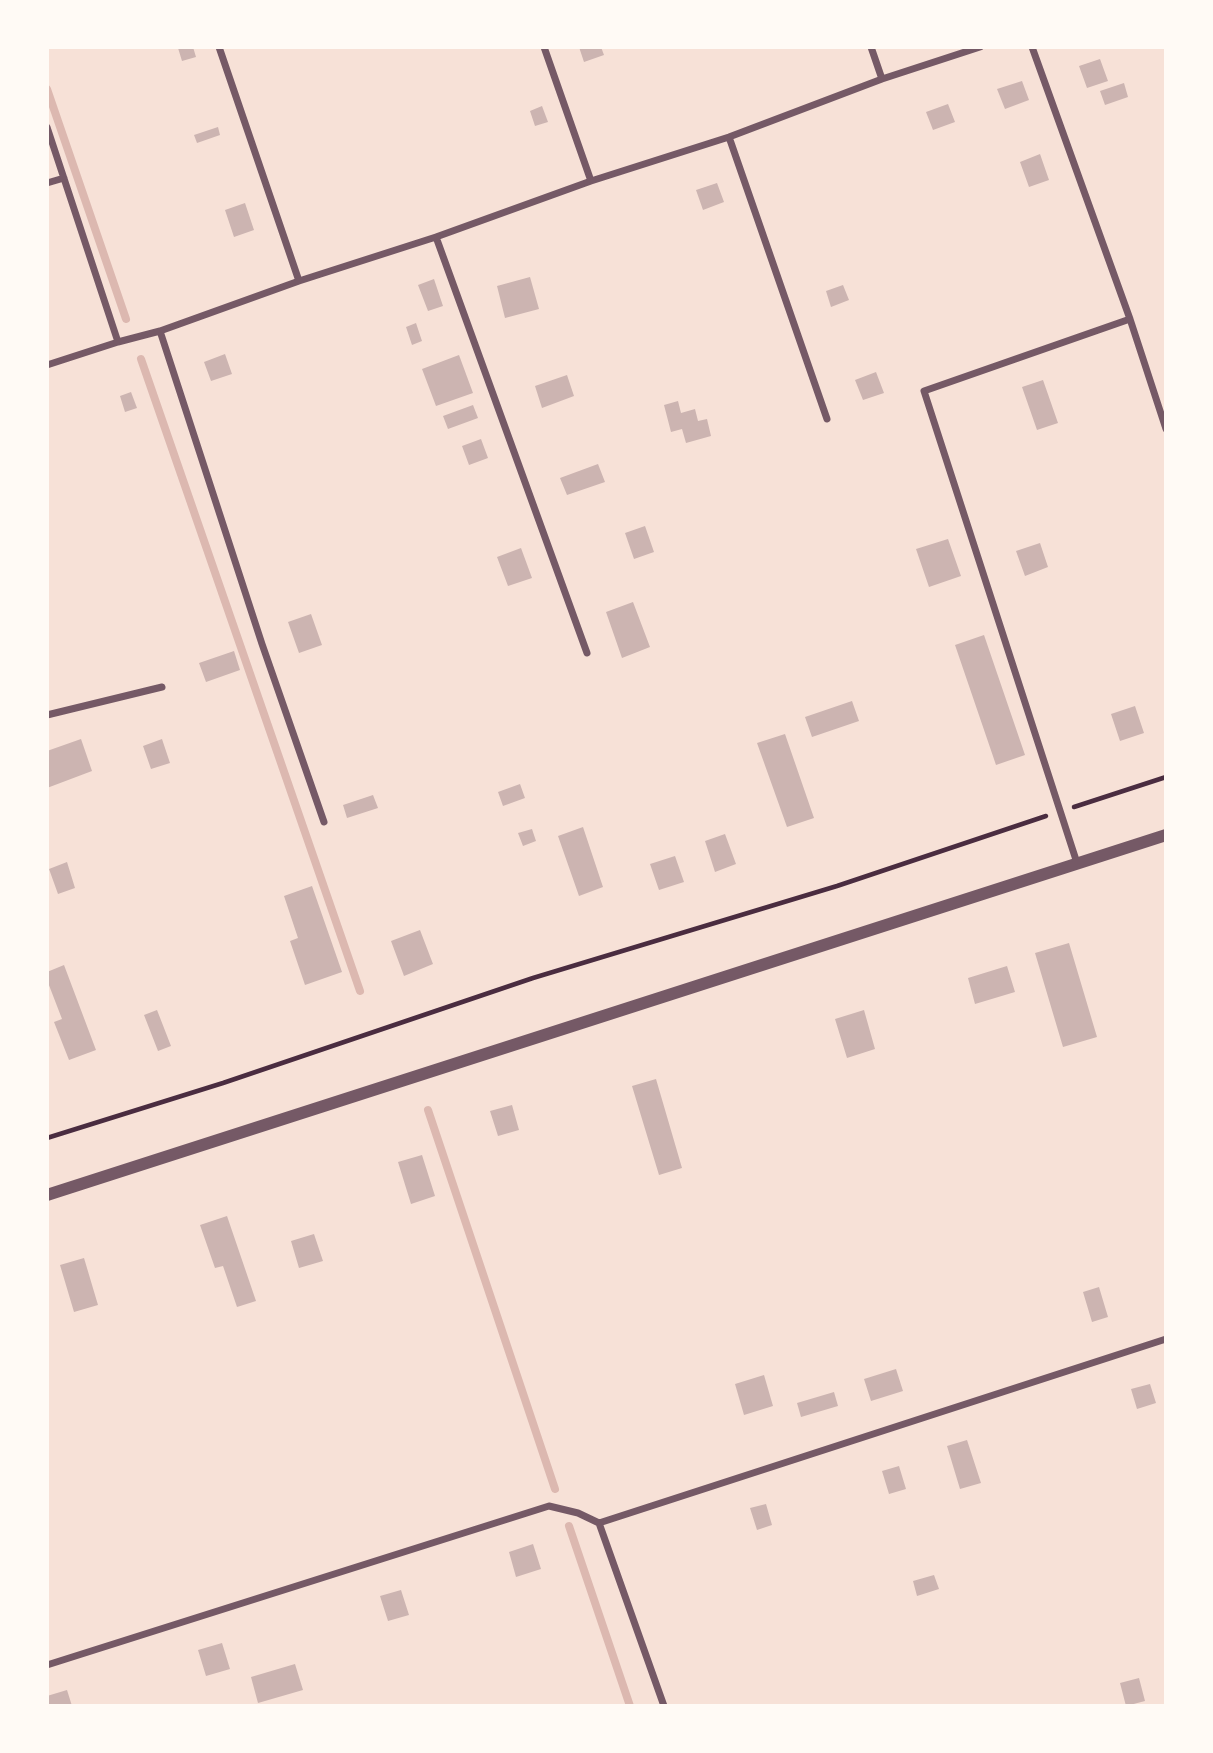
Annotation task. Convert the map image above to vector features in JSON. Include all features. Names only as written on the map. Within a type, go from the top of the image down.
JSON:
[{"type":"street","points":[[219,47],[299,281]]},
{"type":"street","points":[[544,47],[591,181]]},
{"type":"street","points":[[871,47],[882,79]]},
{"type":"street","points":[[47,365],[160,331],[299,281],[436,237],[591,181],[729,137],[882,79],[980,47]]},
{"type":"street","points":[[1032,47],[1130,318],[1166,429]]},
{"type":"street","points":[[47,127],[118,342]]},
{"type":"street","points":[[729,137],[827,419]]},
{"type":"street","points":[[47,183],[64,178]]},
{"type":"street","points":[[436,237],[587,653]]},
{"type":"street","points":[[1077,863],[924,391],[1130,318]]},
{"type":"street","points":[[160,331],[262,644],[324,822]]},
{"type":"street","points":[[47,715],[162,687]]},
{"type":"street","points":[[47,1195],[1166,835]]},
{"type":"street","points":[[47,1665],[549,1506],[578,1513],[599,1523],[1166,1339]]},
{"type":"street","points":[[599,1523],[664,1706]]},
{"type":"path","points":[[47,1138],[223,1083],[533,978],[837,886],[1166,777]]},
{"type":"building","points":[[193,47],[196,57],[182,61],[178,48]]},
{"type":"building","points":[[579,47],[601,47],[604,55],[584,62]]},
{"type":"building","points":[[1100,59],[1108,81],[1087,88],[1079,66]]},
{"type":"building","points":[[1022,81],[1029,100],[1005,109],[997,89]]},
{"type":"building","points":[[1124,83],[1128,97],[1105,105],[1100,91]]},
{"type":"building","points":[[948,104],[955,122],[933,130],[926,112]]},
{"type":"building","points":[[542,106],[548,122],[535,126],[530,111]]},
{"type":"building","points":[[218,127],[220,135],[197,143],[194,135]]},
{"type":"building","points":[[1040,154],[1049,180],[1029,187],[1020,162]]},
{"type":"building","points":[[717,183],[724,202],[703,210],[696,190]]},
{"type":"building","points":[[245,203],[254,230],[234,237],[225,210]]},
{"type":"building","points":[[530,277],[539,309],[505,318],[497,286]]},
{"type":"building","points":[[434,279],[443,306],[428,311],[418,285]]},
{"type":"building","points":[[843,285],[849,300],[831,307],[826,291]]},
{"type":"building","points":[[416,323],[422,341],[412,345],[406,327]]},
{"type":"building","points":[[225,354],[232,374],[211,381],[204,362]]},
{"type":"building","points":[[459,355],[473,393],[436,406],[422,369]]},
{"type":"building","points":[[876,372],[884,393],[863,400],[855,380]]},
{"type":"building","points":[[567,375],[574,396],[542,408],[535,386]]},
{"type":"building","points":[[1043,380],[1058,423],[1037,430],[1022,387]]},
{"type":"building","points":[[131,392],[137,408],[125,412],[120,396]]},
{"type":"building","points":[[678,401],[681,413],[695,409],[698,421],[707,419],[711,436],[686,443],[682,429],[671,432],[664,405]]},
{"type":"building","points":[[473,405],[478,418],[448,429],[443,416]]},
{"type":"building","points":[[481,439],[488,458],[469,465],[462,446]]},
{"type":"building","points":[[598,464],[605,482],[567,495],[560,478]]},
{"type":"building","points":[[645,526],[654,552],[634,559],[625,533]]},
{"type":"building","points":[[948,539],[961,576],[929,587],[916,549]]},
{"type":"building","points":[[1040,543],[1048,567],[1025,576],[1016,551]]},
{"type":"building","points":[[521,548],[532,578],[508,586],[497,557]]},
{"type":"building","points":[[633,602],[650,647],[622,658],[606,612]]},
{"type":"building","points":[[311,614],[322,645],[299,653],[288,622]]},
{"type":"building","points":[[984,635],[1025,755],[996,765],[955,645]]},
{"type":"building","points":[[234,651],[240,670],[206,682],[199,663]]},
{"type":"building","points":[[852,701],[859,721],[812,737],[805,717]]},
{"type":"building","points":[[1135,706],[1144,733],[1120,741],[1111,714]]},
{"type":"building","points":[[785,734],[814,818],[787,827],[757,743]]},
{"type":"building","points":[[81,739],[92,771],[47,788],[47,751]]},
{"type":"building","points":[[162,739],[170,763],[151,769],[143,746]]},
{"type":"building","points":[[520,784],[525,798],[503,806],[498,792]]},
{"type":"building","points":[[373,795],[378,808],[347,818],[343,805]]},
{"type":"building","points":[[583,827],[603,887],[579,896],[558,836]]},
{"type":"building","points":[[532,829],[536,841],[523,846],[518,833]]},
{"type":"building","points":[[725,834],[736,864],[715,872],[705,841]]},
{"type":"building","points":[[675,856],[684,882],[659,890],[650,864]]},
{"type":"building","points":[[67,862],[75,888],[58,894],[49,869]]},
{"type":"building","points":[[312,886],[342,972],[305,985],[290,941],[298,938],[284,896]]},
{"type":"building","points":[[420,930],[433,964],[404,976],[391,941]]},
{"type":"building","points":[[1069,943],[1097,1037],[1063,1047],[1035,953]]},
{"type":"building","points":[[64,965],[96,1050],[69,1060],[54,1022],[62,1019],[47,980],[47,972]]},
{"type":"building","points":[[1007,966],[1015,992],[975,1004],[968,978]]},
{"type":"building","points":[[157,1010],[171,1046],[158,1051],[144,1015]]},
{"type":"building","points":[[864,1010],[875,1049],[847,1058],[835,1019]]},
{"type":"building","points":[[656,1079],[682,1168],[659,1175],[632,1086]]},
{"type":"building","points":[[512,1105],[519,1130],[498,1136],[490,1111]]},
{"type":"building","points":[[422,1155],[435,1196],[411,1204],[398,1162]]},
{"type":"building","points":[[227,1216],[256,1301],[237,1307],[223,1266],[215,1268],[200,1225]]},
{"type":"building","points":[[314,1234],[323,1261],[299,1268],[291,1241]]},
{"type":"building","points":[[84,1258],[98,1305],[74,1312],[60,1265]]},
{"type":"building","points":[[1099,1287],[1108,1317],[1092,1322],[1083,1292]]},
{"type":"building","points":[[896,1369],[903,1391],[871,1401],[864,1379]]},
{"type":"building","points":[[764,1375],[773,1406],[744,1415],[735,1384]]},
{"type":"building","points":[[1150,1384],[1156,1403],[1137,1409],[1131,1389]]},
{"type":"building","points":[[834,1392],[838,1406],[801,1417],[797,1403]]},
{"type":"building","points":[[967,1440],[981,1483],[960,1489],[947,1446]]},
{"type":"building","points":[[899,1466],[906,1489],[889,1494],[882,1471]]},
{"type":"building","points":[[766,1504],[772,1525],[757,1530],[750,1508]]},
{"type":"building","points":[[533,1544],[541,1569],[516,1577],[509,1552]]},
{"type":"building","points":[[934,1575],[939,1589],[917,1596],[913,1581]]},
{"type":"building","points":[[401,1590],[409,1615],[388,1621],[380,1596]]},
{"type":"building","points":[[222,1643],[230,1669],[206,1676],[198,1650]]},
{"type":"building","points":[[295,1664],[303,1690],[258,1703],[251,1677]]},
{"type":"building","points":[[1139,1678],[1145,1701],[1126,1706],[1120,1683]]},
{"type":"building","points":[[67,1690],[72,1706],[47,1706],[47,1696]]},
{"type":"waterway","points":[[47,89],[126,319]]},
{"type":"waterway","points":[[141,359],[360,991]]},
{"type":"waterway","points":[[428,1110],[555,1489]]},
{"type":"waterway","points":[[569,1526],[630,1706]]}]
